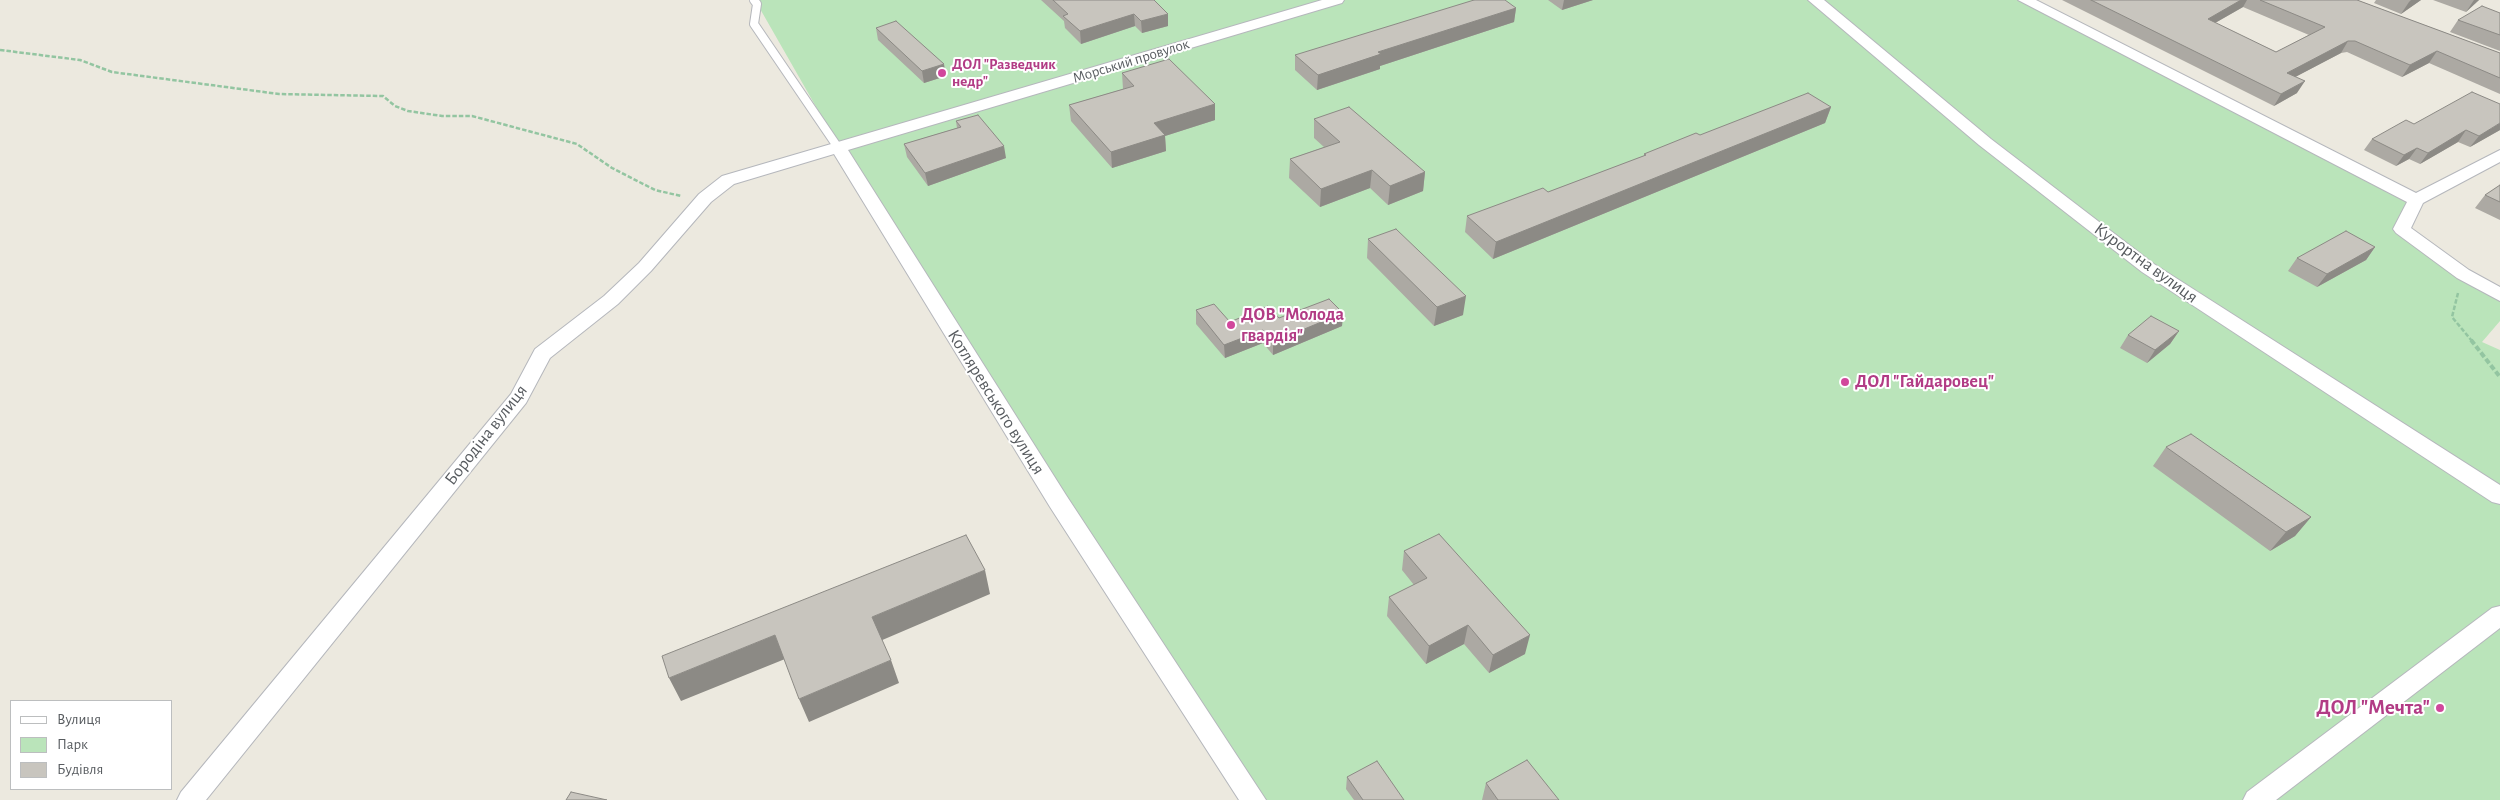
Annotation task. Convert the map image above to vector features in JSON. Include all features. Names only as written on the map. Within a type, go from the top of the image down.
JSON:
[{"type":"street","name":"Морський провулок","points":[[839,149],[1337,0]]},
{"type":"street","name":"Курортна вулиця","points":[[1815,0],[1985,142],[2148,268],[2500,496]]},
{"type":"street","points":[[2025,0],[2416,200]]},
{"type":"street","name":"Бородіна вулиця","points":[[190,800],[519,398],[542,354],[611,300],[645,268],[705,198],[728,180],[839,149]]},
{"type":"street","name":"Котляревського вулиця","points":[[839,149],[1058,501],[1253,800]]},
{"type":"street","points":[[2500,156],[2416,200],[2402,229],[2463,274],[2500,294]]},
{"type":"street","points":[[2256,800],[2500,615]]},
{"type":"lane","name":"Котляревського вулиця","points":[[754,0],[756,4],[754,24],[839,149]]},
{"type":"path","points":[[0,50],[80,60],[112,72],[279,94],[383,96],[395,106],[408,111],[442,116],[472,116],[576,144],[612,168],[655,190],[705,198]]},
{"type":"path","points":[[2463,274],[2452,317],[2500,377]]},
{"type":"green space","name":"ДОЛ \"Разведчик недр\"","points":[[755,0],[1334,0],[839,147]]},
{"type":"green space","points":[[1338,0],[2023,0],[2414,200],[2401,229],[2500,297],[2500,321],[2482,342],[2500,350],[2500,614],[2254,800],[1254,800],[841,149]]},
{"type":"green space","name":"ДОЛ \"Мечта\"","points":[[2500,616],[2500,800],[2259,800]]},
{"type":"building","points":[[1053,0],[1154,0],[1168,14],[1141,21],[1134,14],[1080,31],[1063,16],[1068,14]]},
{"type":"building","points":[[1474,0],[1505,0],[1516,8],[1378,52],[1381,54],[1318,75],[1295,55]]},
{"type":"building","points":[[2091,0],[2241,0],[2208,19],[2276,52],[2325,27],[2260,0],[2357,0],[2500,53],[2500,78],[2437,51],[2410,65],[2355,41],[2348,41],[2287,73],[2305,81],[2281,94]]},
{"type":"building","points":[[2482,6],[2500,13],[2500,35],[2458,20]]},
{"type":"building","points":[[896,21],[944,64],[922,71],[876,28]]},
{"type":"building","points":[[1169,59],[1215,104],[1154,123],[1165,135],[1111,152],[1069,105],[1134,86],[1122,73]]},
{"type":"building","points":[[2472,92],[2500,104],[2500,123],[2479,136],[2466,130],[2428,153],[2417,148],[2404,155],[2372,139],[2406,120],[2414,124]]},
{"type":"building","points":[[1808,93],[1831,107],[1496,242],[1467,216],[1543,188],[1548,192],[1646,155],[1644,154],[1696,133],[1700,135]]},
{"type":"building","points":[[1349,107],[1425,172],[1390,186],[1372,170],[1321,189],[1290,159],[1340,142],[1314,119]]},
{"type":"building","points":[[978,115],[1004,146],[925,173],[904,144],[961,127],[956,121]]},
{"type":"building","points":[[2500,185],[2500,202],[2485,195]]},
{"type":"building","points":[[1396,229],[1466,296],[1437,307],[1368,239]]},
{"type":"building","points":[[2346,231],[2375,247],[2327,274],[2297,258]]},
{"type":"building","points":[[1329,299],[1343,313],[1273,342],[1263,330],[1224,345],[1196,310],[1214,304],[1230,322],[1268,306],[1279,318]]},
{"type":"building","points":[[2151,316],[2179,331],[2155,350],[2128,335]]},
{"type":"building","points":[[2191,434],[2311,517],[2286,532],[2166,447]]},
{"type":"building","points":[[1439,534],[1530,635],[1493,655],[1468,625],[1429,646],[1389,597],[1427,578],[1404,551]]},
{"type":"building","points":[[966,535],[985,570],[872,617],[891,660],[799,699],[775,635],[669,678],[662,656]]},
{"type":"building","points":[[1527,760],[1559,800],[1498,800],[1486,783]]},
{"type":"building","points":[[1377,761],[1404,800],[1363,800],[1347,777]]},
{"type":"building","points":[[571,792],[607,800],[566,800]]},
{"type":"place","name":"ДОЛ \"Разведчик недр\"","points":[[942,73]]},
{"type":"place","name":"ДОВ \"Молода гвардія\"","points":[[1231,325]]},
{"type":"place","name":"ДОЛ \"Гайдаровец\"","points":[[1845,382]]},
{"type":"place","name":"ДОЛ \"Мечта\"","points":[[2440,708]]}]
